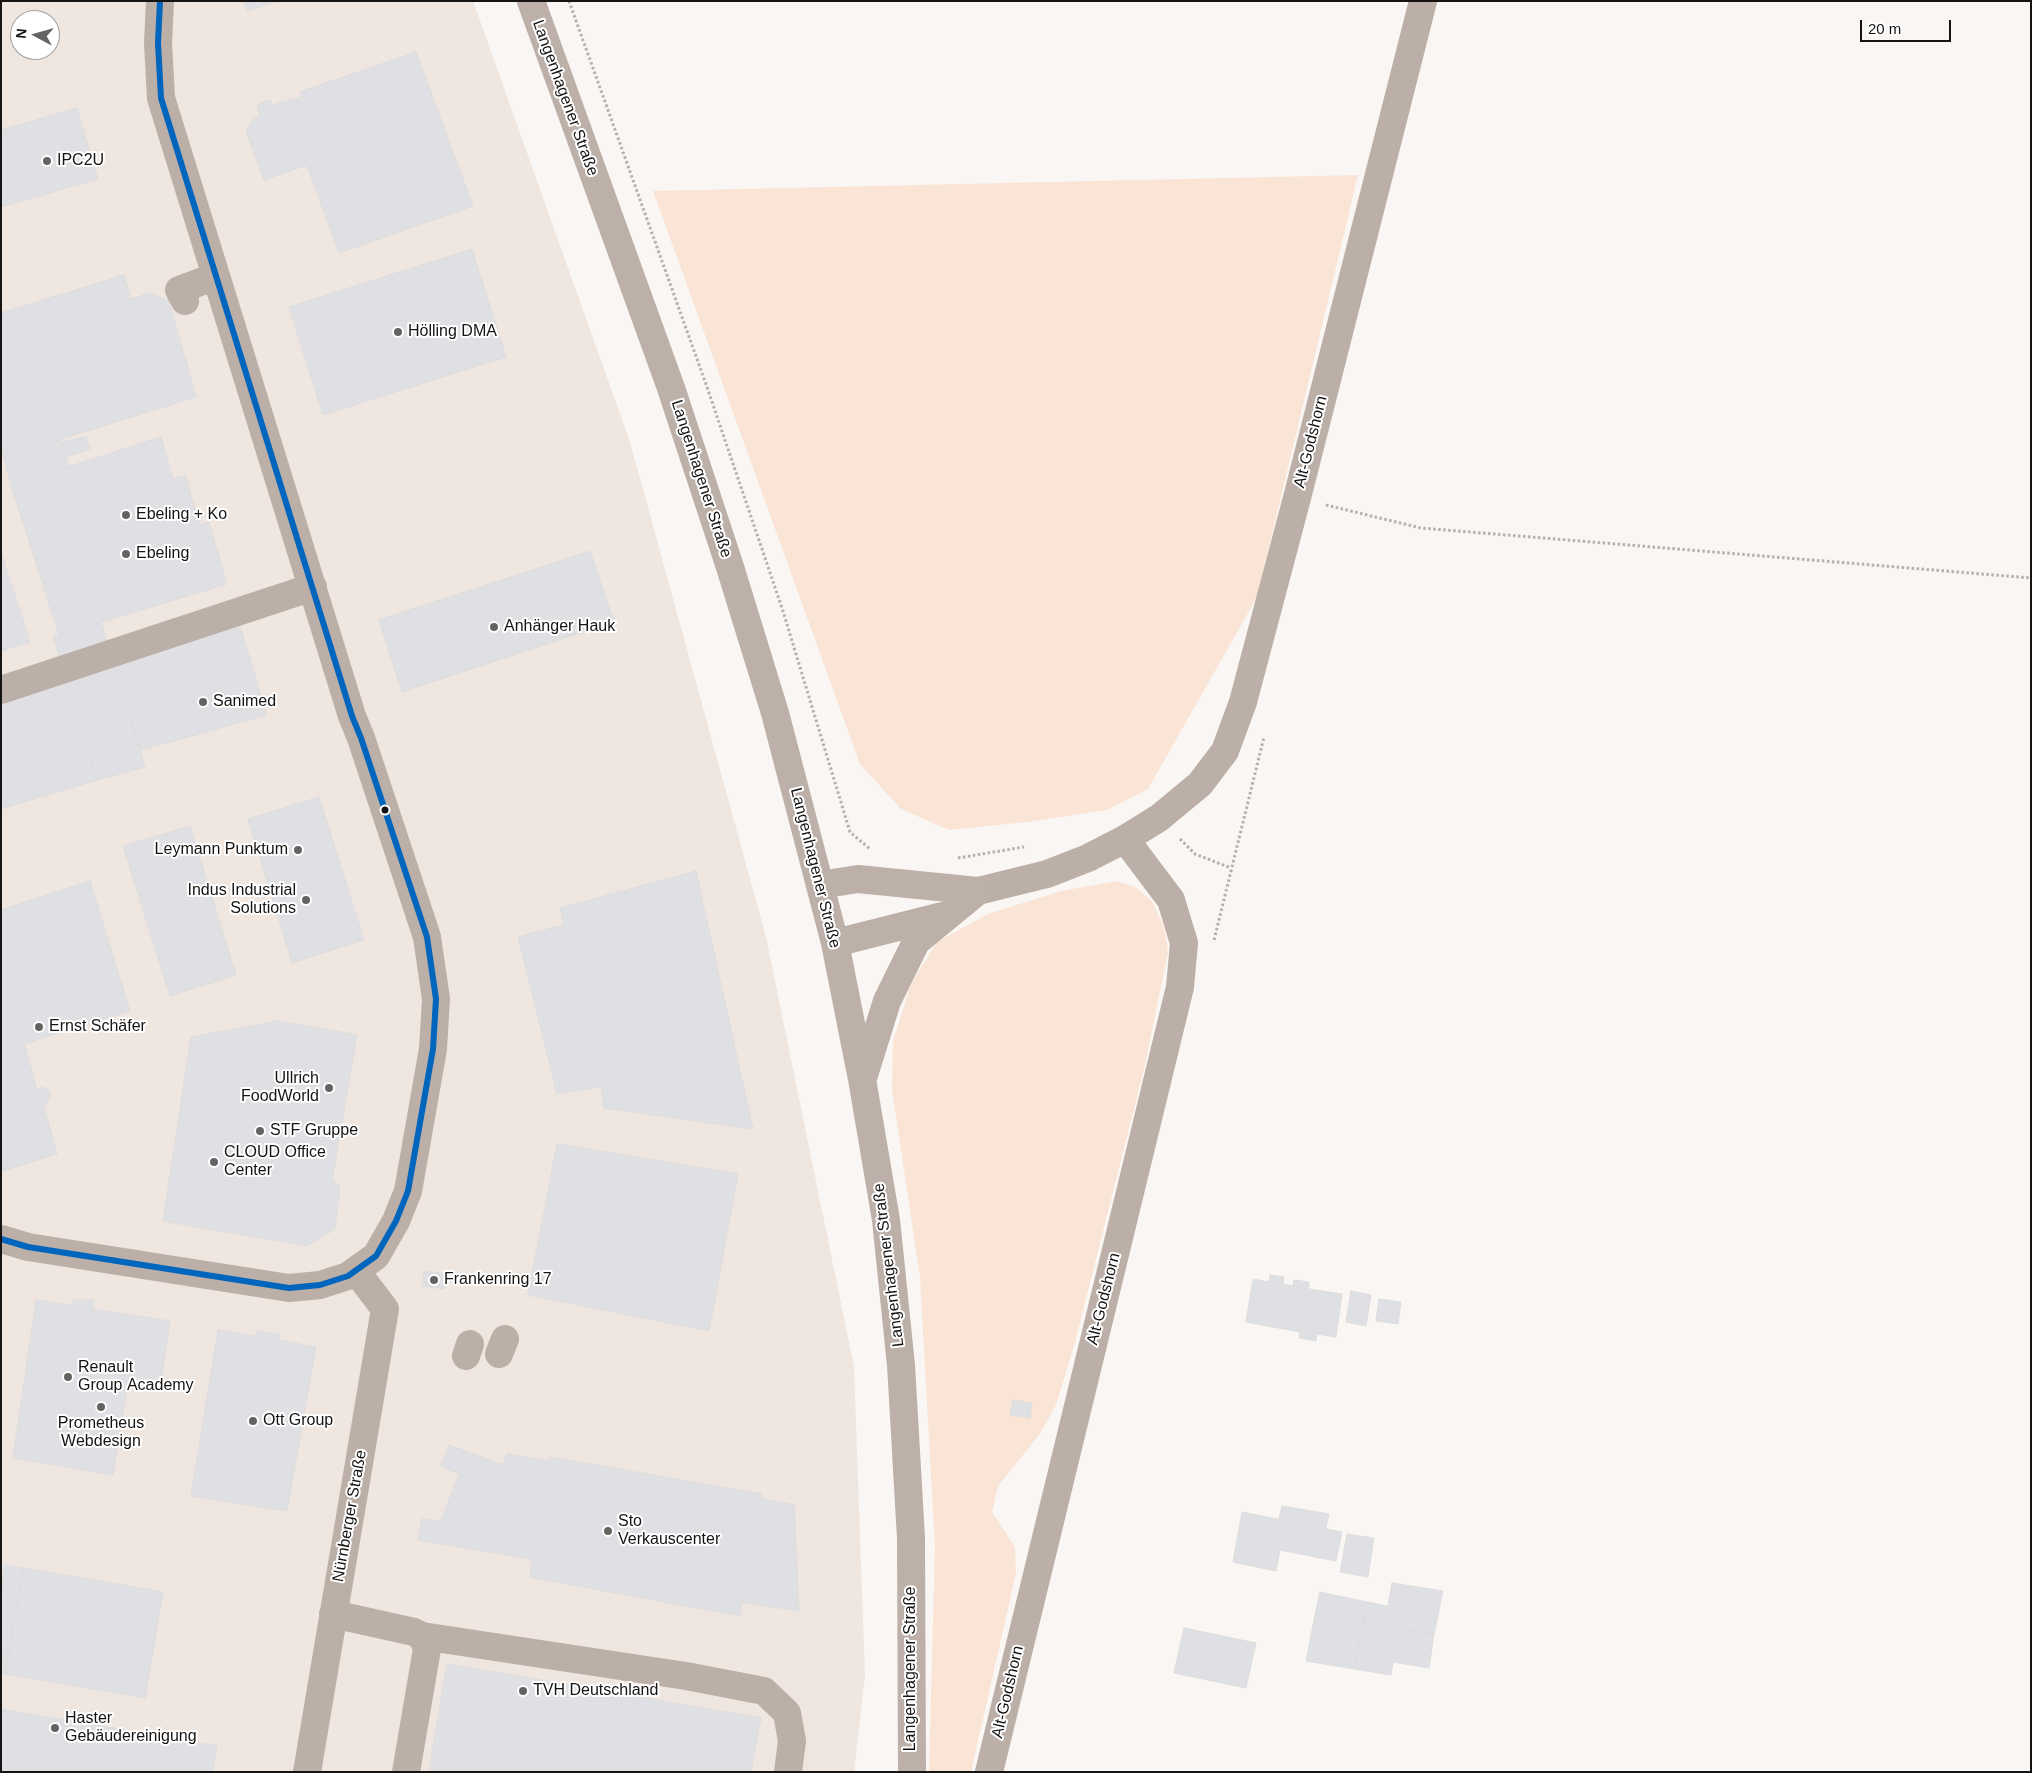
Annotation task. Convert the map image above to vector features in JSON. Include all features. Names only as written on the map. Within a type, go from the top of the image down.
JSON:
[{"type":"main road","name":"Langenhagener Straße","points":[[531,1],[671,388],[711,510],[775,713],[835,943],[862,1079],[886,1220],[901,1365],[911,1538],[912,1772]]},
{"type":"main road","points":[[820,885],[858,880],[978,891]]},
{"type":"main road","points":[[862,1079],[887,1001],[916,942],[978,891]]},
{"type":"main road","points":[[835,943],[949,914]]},
{"type":"street","points":[[1,1239],[28,1247],[289,1288],[320,1286],[348,1276],[376,1256],[396,1221],[408,1191],[433,1049],[436,999],[427,937],[352,716],[161,98],[158,43],[160,1]]},
{"type":"street","name":"Alt-Godshorn","points":[[978,891],[1047,874],[1088,858],[1125,839],[1159,818],[1200,784],[1225,751],[1242,702],[1297,498],[1423,1]]},
{"type":"street","points":[[185,301],[179,290],[216,276]]},
{"type":"street","points":[[1,690],[313,587]]},
{"type":"street","name":"Alt-Godshorn","points":[[988,1772],[1180,987],[1184,943],[1171,900],[1125,839]]},
{"type":"street","name":"Nürnberger Straße","points":[[308,1772],[385,1309],[356,1271]]},
{"type":"street","points":[[333,1614],[414,1632],[422,1636],[677,1675],[764,1691],[787,1713],[792,1741],[788,1772]]},
{"type":"street","points":[[404,1759],[427,1649],[422,1636]]},
{"type":"path","points":[[569,1],[707,387],[782,608],[850,832],[876,854]]},
{"type":"path","points":[[1322,514],[1324,504],[1422,528],[2031,578]]},
{"type":"path","points":[[1213,947],[1265,733]]},
{"type":"path","points":[[1159,818],[1195,854],[1231,868]]},
{"type":"path","points":[[955,858],[1026,846]]},
{"type":"shaded area","points":[[1,1],[473,1],[630,442],[766,937],[854,1367],[865,1675],[854,1772],[1,1772]]},
{"type":"shaded area","points":[[1358,175],[1257,597],[1148,789],[1107,810],[1027,822],[949,830],[901,809],[860,764],[653,191]]},
{"type":"shaded area","points":[[1117,881],[1135,887],[1152,901],[1165,930],[1168,952],[1145,1065],[1074,1346],[1056,1405],[1039,1435],[998,1486],[992,1512],[1015,1547],[1016,1573],[971,1772],[929,1772],[935,1546],[920,1277],[892,1090],[893,1041],[912,982],[937,942],[988,914],[1061,891]]},
{"type":"building","points":[[244,1],[278,1],[247,11]]},
{"type":"building","points":[[416,52],[473,206],[339,253],[307,165],[264,180],[246,131],[254,118],[260,116],[257,105],[270,100],[272,105],[302,97],[300,92]]},
{"type":"building","name":"IPC2U","points":[[77,108],[98,179],[1,207],[1,130]]},
{"type":"building","name":"Hölling DMA","points":[[472,249],[506,357],[323,415],[289,307]]},
{"type":"building","points":[[124,275],[131,299],[150,293],[169,301],[196,397],[4,457],[1,447],[1,313]]},
{"type":"building","points":[[86,436],[90,449],[65,457],[61,443]]},
{"type":"building","name":"Ebeling","points":[[161,437],[173,479],[186,476],[199,525],[209,522],[227,584],[59,635],[11,485]]},
{"type":"building","points":[[60,440],[69,467],[11,485],[4,457]]},
{"type":"building","points":[[590,551],[614,622],[402,692],[379,620]]},
{"type":"building","points":[[1,552],[30,642],[1,651]]},
{"type":"building","points":[[101,622],[145,767],[97,780],[53,636]]},
{"type":"building","points":[[239,623],[267,715],[141,750],[113,661]]},
{"type":"building","points":[[66,677],[97,780],[1,809],[1,698]]},
{"type":"building","points":[[319,797],[364,940],[292,963],[248,819]]},
{"type":"building","points":[[190,826],[236,975],[170,996],[123,846]]},
{"type":"building","points":[[696,871],[753,1129],[604,1108],[601,1087],[557,1094],[518,937],[564,925],[560,908]]},
{"type":"building","name":"Ernst Schäfer","points":[[90,881],[130,1011],[24,1044],[37,1090],[42,1087],[49,1090],[50,1097],[47,1102],[43,1103],[57,1154],[3,1171],[1,1166],[1,910]]},
{"type":"building","points":[[278,1021],[357,1035],[332,1180],[340,1186],[335,1229],[307,1246],[163,1221],[191,1037]]},
{"type":"building","points":[[557,1144],[738,1174],[709,1331],[528,1295]]},
{"type":"building","name":"Frankenring 17","points":[[424,1271],[447,1274],[444,1289],[422,1286]]},
{"type":"building","points":[[1270,1275],[1284,1277],[1283,1284],[1293,1286],[1294,1280],[1309,1282],[1309,1289],[1342,1294],[1336,1337],[1317,1334],[1316,1341],[1299,1338],[1300,1332],[1246,1322],[1253,1279],[1269,1282]]},
{"type":"building","points":[[1351,1291],[1371,1295],[1366,1326],[1346,1322]]},
{"type":"building","points":[[1379,1299],[1401,1302],[1398,1324],[1376,1321]]},
{"type":"building","points":[[36,1300],[170,1321],[161,1382],[129,1376],[113,1475],[13,1458]]},
{"type":"building","points":[[72,1300],[94,1300],[93,1309],[72,1305]]},
{"type":"building","name":"Ott Group","points":[[218,1330],[256,1336],[257,1331],[279,1334],[278,1340],[316,1347],[287,1511],[191,1496]]},
{"type":"building","points":[[1013,1400],[1032,1403],[1030,1418],[1010,1415]]},
{"type":"building","name":"Sto Verkauscenter","points":[[449,1445],[503,1465],[507,1454],[549,1461],[550,1457],[762,1494],[761,1498],[794,1505],[799,1611],[742,1602],[740,1616],[530,1577],[532,1559],[418,1540],[422,1519],[441,1521],[459,1474],[441,1466]]},
{"type":"building","points":[[1282,1506],[1329,1514],[1326,1528],[1279,1519]]},
{"type":"building","points":[[1242,1512],[1342,1532],[1336,1561],[1280,1550],[1276,1571],[1233,1562]]},
{"type":"building","points":[[1347,1534],[1374,1538],[1368,1577],[1340,1572]]},
{"type":"building","points":[[5,1565],[23,1568],[5,1674],[1,1673],[1,1589]]},
{"type":"building","points":[[23,1568],[163,1592],[145,1698],[5,1674]]},
{"type":"building","points":[[1392,1583],[1443,1591],[1434,1634],[1363,1623],[1367,1602],[1388,1606]]},
{"type":"building","points":[[1320,1592],[1367,1602],[1363,1623],[1315,1615]]},
{"type":"building","points":[[1315,1615],[1363,1623],[1354,1669],[1306,1661]]},
{"type":"building","points":[[1363,1623],[1434,1634],[1429,1668],[1393,1662],[1391,1675],[1354,1669]]},
{"type":"building","points":[[1184,1628],[1256,1643],[1246,1688],[1174,1673]]},
{"type":"building","name":"TVH Deutschland","points":[[447,1664],[761,1718],[751,1772],[429,1772]]},
{"type":"building","name":"Haster Gebäudereinigung","points":[[1,1709],[217,1746],[212,1772],[1,1772]]},
{"type":"transit line","points":[[1,1239],[28,1247],[289,1288],[320,1285],[348,1276],[376,1256],[396,1221],[408,1191],[433,1049],[436,999],[427,937],[352,716],[161,98],[158,43],[160,1]]},
{"type":"place","name":"IPC2U","points":[[47,161]]},
{"type":"place","name":"Hölling DMA","points":[[398,332]]},
{"type":"place","name":"Ebeling + Ko","points":[[126,515]]},
{"type":"place","name":"Ebeling","points":[[126,554]]},
{"type":"place","name":"Anhänger Hauk","points":[[494,627]]},
{"type":"place","name":"Sanimed","points":[[203,702]]},
{"type":"place","name":"Leymann Punktum","points":[[298,850]]},
{"type":"place","name":"Indus Industrial Solutions","points":[[306,900]]},
{"type":"place","name":"Ernst Schäfer","points":[[39,1027]]},
{"type":"place","name":"Ullrich FoodWorld","points":[[329,1088]]},
{"type":"place","name":"STF Gruppe","points":[[260,1131]]},
{"type":"place","name":"CLOUD Office Center","points":[[214,1162]]},
{"type":"place","name":"Frankenring 17","points":[[434,1280]]},
{"type":"place","name":"Renault Group Academy","points":[[68,1377]]},
{"type":"place","name":"Prometheus Webdesign","points":[[101,1407]]},
{"type":"place","name":"Ott Group","points":[[253,1421]]},
{"type":"place","name":"Sto Verkauscenter","points":[[608,1531]]},
{"type":"place","name":"TVH Deutschland","points":[[523,1691]]},
{"type":"place","name":"Haster Gebäudereinigung","points":[[55,1728]]}]
